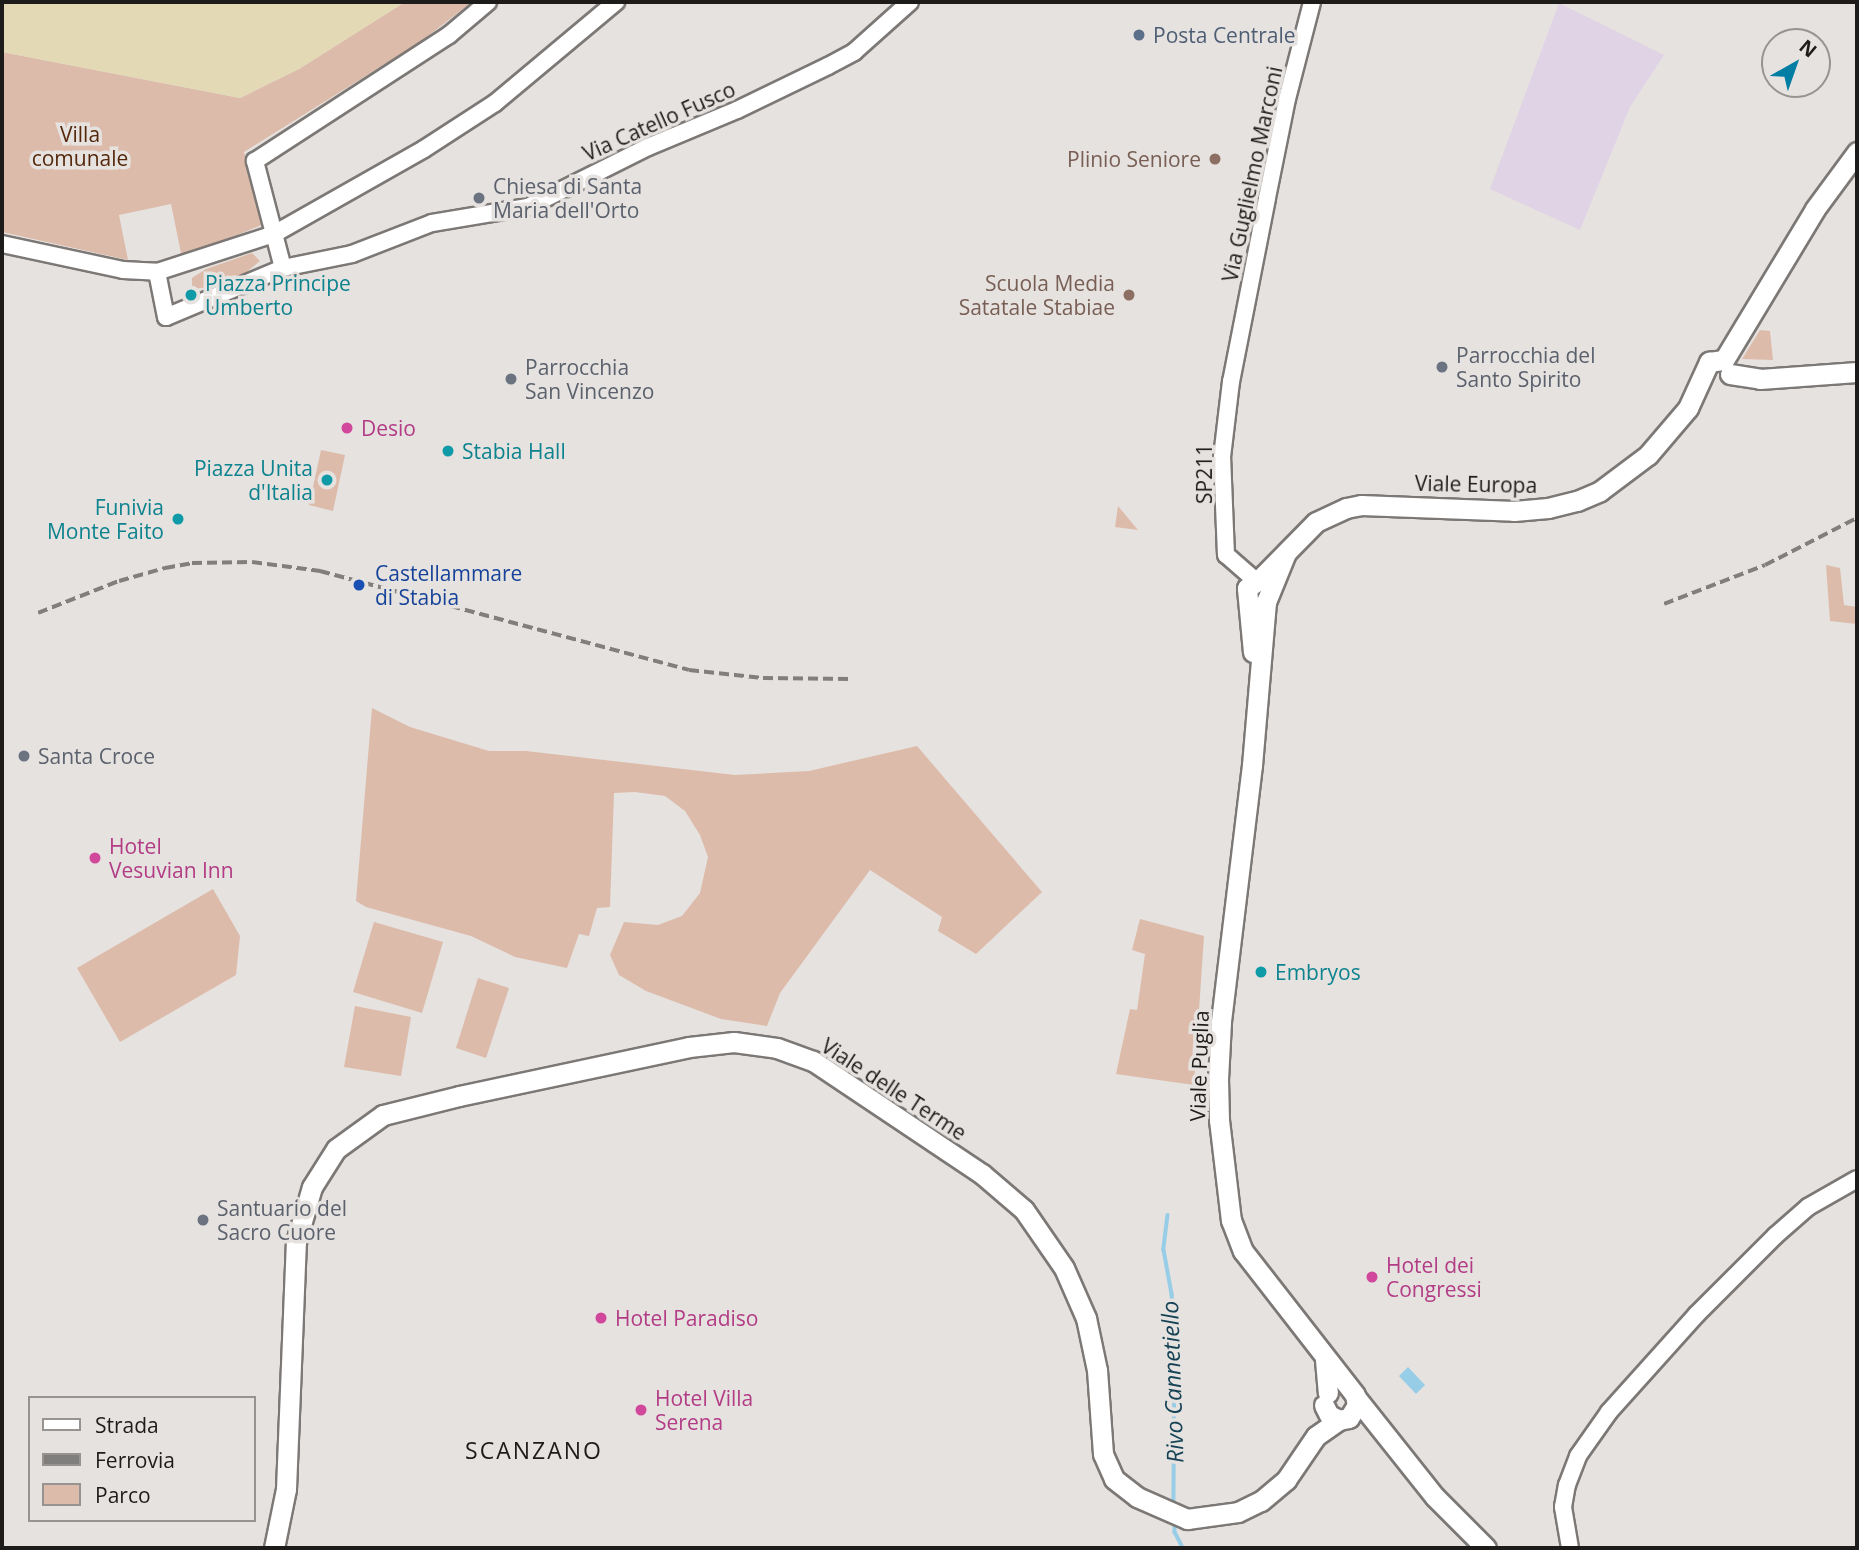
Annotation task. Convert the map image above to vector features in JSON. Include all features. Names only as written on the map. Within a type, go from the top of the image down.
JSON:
[{"type":"main road","points":[[1857,152],[1815,209],[1719,372],[1760,379],[1857,372]]},
{"type":"main road","name":"Viale Europa","points":[[1260,590],[1286,553],[1316,522],[1353,506],[1469,507],[1514,511],[1548,508],[1600,491],[1648,455],[1719,372]]},
{"type":"main road","name":"Viale Puglia","points":[[1260,590],[1257,713],[1217,1079],[1224,1174],[1231,1220],[1244,1251],[1325,1360],[1350,1406]]},
{"type":"main road","name":"Viale delle Terme","points":[[274,1548],[286,1489],[296,1242],[312,1187],[336,1149],[383,1115],[688,1047],[734,1042],[777,1048],[813,1062],[982,1174],[1024,1210],[1064,1268],[1086,1318],[1097,1370],[1102,1454],[1114,1479],[1153,1506],[1187,1519],[1238,1512],[1261,1501],[1286,1480],[1316,1436],[1350,1406]]},
{"type":"main road","points":[[1325,1360],[1329,1415],[1350,1406]]},
{"type":"main road","points":[[1316,1436],[1326,1399],[1341,1387],[1350,1406],[1379,1426],[1435,1497],[1486,1548]]},
{"type":"street","points":[[157,272],[166,317],[284,268],[255,161],[438,42],[488,2]]},
{"type":"street","points":[[2,244],[123,270],[157,272],[274,234],[424,149],[495,103],[616,2]]},
{"type":"street","name":"Via Catello Fusco","points":[[284,268],[352,254],[432,223],[528,207],[648,147],[737,110],[854,51],[910,2]]},
{"type":"street","name":"Via Guglielmo Marconi","points":[[1237,355],[1287,99],[1312,2]]},
{"type":"street","name":"SP211","points":[[1237,355],[1222,457],[1226,555],[1260,590]]},
{"type":"street","points":[[1570,1548],[1563,1507],[1567,1485],[1578,1456],[1609,1412],[1696,1315],[1775,1236],[1808,1207],[1857,1179]]},
{"type":"shaded area","points":[[1559,3],[1664,55],[1630,107],[1580,230],[1490,189]]},
{"type":"green space","name":"Villa comunale","points":[[405,2],[472,2],[420,42],[244,152],[264,224],[182,258],[171,204],[119,215],[128,260],[2,232],[2,52],[240,98],[299,69]]},
{"type":"green space","points":[[252,253],[260,261],[243,275],[213,286],[195,289],[192,286],[192,278],[206,269]]},
{"type":"green space","points":[[1760,330],[1770,331],[1773,360],[1742,359]]},
{"type":"green space","points":[[321,450],[345,455],[333,511],[309,505]]},
{"type":"green space","points":[[1118,506],[1138,530],[1115,527]]},
{"type":"green space","points":[[1826,565],[1840,568],[1844,605],[1857,607],[1857,624],[1830,621]]},
{"type":"green space","points":[[372,708],[410,727],[489,751],[526,751],[735,775],[809,771],[917,746],[1042,892],[976,954],[938,931],[942,917],[870,870],[780,993],[767,1026],[721,1019],[646,991],[619,975],[610,955],[624,922],[658,925],[682,916],[700,893],[708,857],[700,835],[685,811],[665,796],[635,792],[614,793],[610,907],[597,908],[589,936],[579,934],[567,968],[515,957],[471,936],[366,907],[356,901]]},
{"type":"green space","points":[[213,889],[240,936],[236,975],[120,1042],[77,968]]},
{"type":"green space","points":[[1140,919],[1204,936],[1194,1085],[1116,1074],[1130,1009],[1137,1010],[1145,954],[1132,950]]},
{"type":"green space","points":[[374,922],[443,942],[422,1013],[353,992]]},
{"type":"green space","points":[[478,978],[509,988],[486,1058],[456,1048]]},
{"type":"green space","points":[[355,1006],[411,1017],[401,1076],[344,1067]]},
{"type":"sand","points":[[2,2],[405,2],[299,69],[240,98],[2,52]]},
{"type":"water","points":[[1408,1367],[1425,1385],[1416,1394],[1399,1376]]},
{"type":"waterway","name":"Rivo Cannetiello","points":[[1168,1215],[1164,1250],[1172,1294],[1175,1345],[1174,1506]]},
{"type":"waterway","name":"Rivo Cannetiello","points":[[1175,1521],[1175,1532],[1183,1548]]},
{"type":"railway","points":[[1664,604],[1765,565],[1857,518]]},
{"type":"railway","points":[[38,613],[119,581],[165,568],[192,563],[252,562],[320,571],[689,670],[763,678],[851,679]]},
{"type":"place","name":"Posta Centrale","points":[[1139,35]]},
{"type":"place","name":"Plinio Seniore","points":[[1215,159]]},
{"type":"place","name":"Chiesa di Santa Maria dell'Orto","points":[[479,198]]},
{"type":"place","name":"Piazza Principe Umberto","points":[[191,295]]},
{"type":"place","name":"Scuola Media Satatale Stabiae","points":[[1129,295]]},
{"type":"place","name":"Parrocchia del Santo Spirito","points":[[1442,367]]},
{"type":"place","name":"Parrocchia San Vincenzo","points":[[511,379]]},
{"type":"place","name":"Desio","points":[[347,428]]},
{"type":"place","name":"Stabia Hall","points":[[448,451]]},
{"type":"place","name":"Piazza Unita d'Italia","points":[[327,480]]},
{"type":"place","name":"Funivia Monte Faito","points":[[178,519]]},
{"type":"place","name":"Castellammare di Stabia","points":[[359,585]]},
{"type":"place","name":"Santa Croce","points":[[24,756]]},
{"type":"place","name":"Hotel Vesuvian Inn","points":[[95,858]]},
{"type":"place","name":"Embryos","points":[[1261,972]]},
{"type":"place","name":"Santuario del Sacro Cuore","points":[[203,1220]]},
{"type":"place","name":"Hotel dei Congressi","points":[[1372,1277]]},
{"type":"place","name":"Hotel Paradiso","points":[[601,1318]]},
{"type":"place","name":"Hotel Villa Serena","points":[[641,1410]]},
{"type":"district","name":"SCANZANO","points":[[534,1450]]}]
